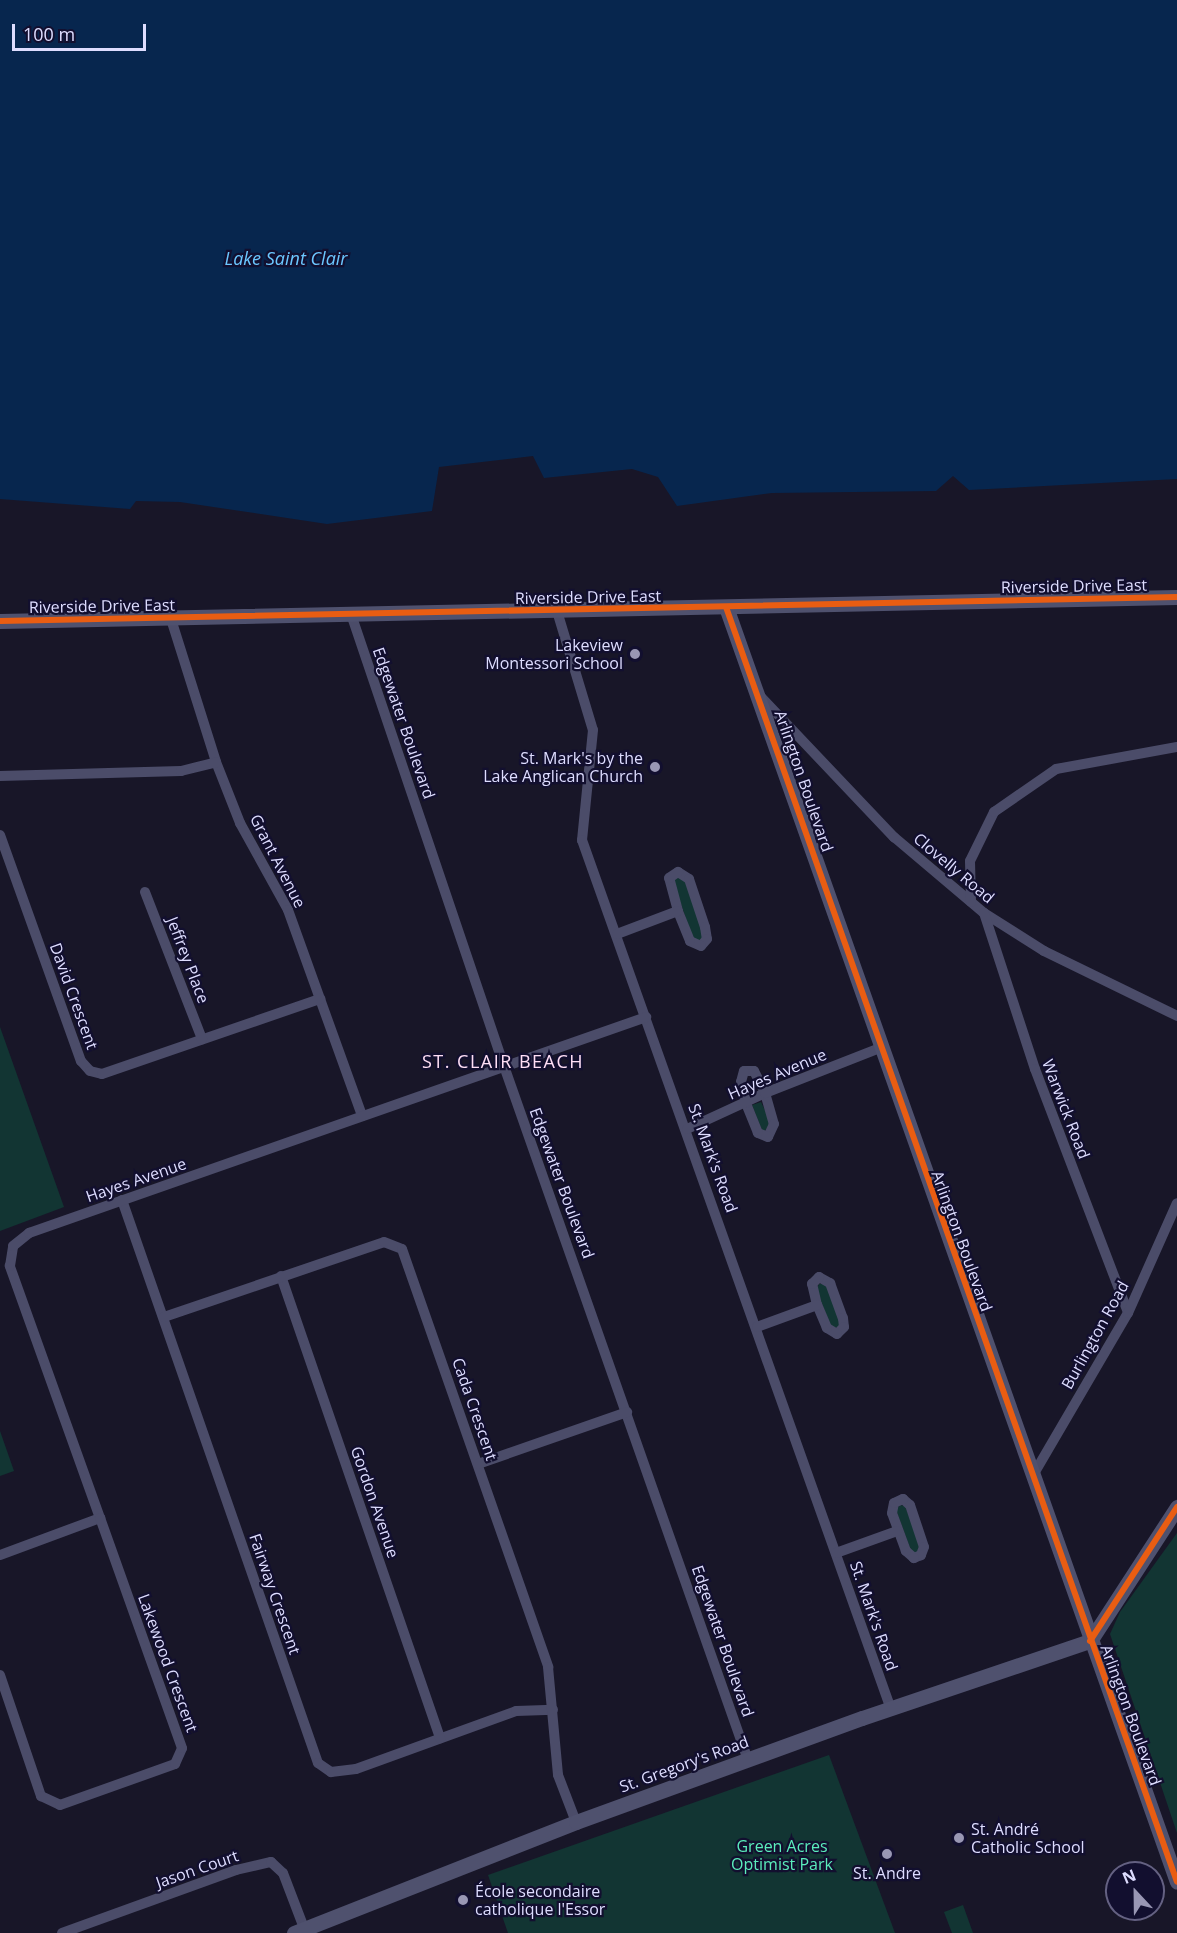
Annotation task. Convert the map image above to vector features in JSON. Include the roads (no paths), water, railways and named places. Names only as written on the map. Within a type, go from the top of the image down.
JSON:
[{"type":"street","name":"Riverside Drive East","points":[[0,621],[1177,597]]},
{"type":"street","name":"Arlington Boulevard","points":[[726,607],[752,688],[1177,1882]]},
{"type":"street","name":"St. Mark's Road","points":[[557,611],[593,730],[582,840],[687,1129],[891,1709]]},
{"type":"street","name":"Edgewater Boulevard","points":[[351,614],[504,1066],[748,1760]]},
{"type":"street","name":"Grant Avenue","points":[[171,619],[216,762],[240,823],[288,910],[362,1116]]},
{"type":"street","name":"Clovelly Road","points":[[752,688],[894,837],[984,913],[1044,951],[1177,1016]]},
{"type":"street","points":[[971,902],[970,861],[994,812],[1056,769],[1177,747]]},
{"type":"street","points":[[0,776],[181,771],[216,762]]},
{"type":"street","name":"David Crescent","points":[[0,835],[86,1067],[102,1074],[320,999]]},
{"type":"street","points":[[678,872],[689,879],[707,936],[704,944],[692,944],[678,911],[669,878],[678,872]]},
{"type":"street","name":"Jeffrey Place","points":[[145,892],[202,1040]]},
{"type":"street","points":[[617,934],[678,911]]},
{"type":"street","name":"Warwick Road","points":[[984,913],[1035,1069],[1128,1313]]},
{"type":"street","name":"Hayes Avenue","points":[[100,1518],[10,1266],[9,1252],[29,1233],[646,1017]]},
{"type":"street","name":"Hayes Avenue","points":[[687,1129],[765,1093],[880,1048]]},
{"type":"street","points":[[744,1071],[754,1071],[765,1093],[774,1124],[772,1135],[762,1137],[746,1103],[741,1082],[744,1071]]},
{"type":"street","name":"Fairway Crescent","points":[[122,1200],[318,1763],[331,1772],[356,1769],[516,1711],[553,1710]]},
{"type":"street","name":"Burlington Road","points":[[1032,1477],[1128,1313],[1177,1203]]},
{"type":"street","name":"Cada Crescent","points":[[164,1317],[384,1242],[402,1249],[548,1667],[558,1775],[576,1822]]},
{"type":"street","name":"Gordon Avenue","points":[[281,1276],[440,1738]]},
{"type":"street","points":[[824,1277],[843,1318],[842,1331],[831,1333],[817,1305],[813,1284],[824,1277]]},
{"type":"street","points":[[757,1327],[817,1305]]},
{"type":"street","points":[[478,1464],[627,1412]]},
{"type":"street","points":[[903,1499],[910,1505],[923,1543],[921,1555],[910,1556],[897,1531],[892,1507],[903,1499]]},
{"type":"street","points":[[1090,1641],[1177,1507]]},
{"type":"street","points":[[0,1555],[100,1518]]},
{"type":"street","name":"Lakewood Crescent","points":[[0,1675],[41,1796],[60,1805],[175,1764],[183,1748],[100,1518]]},
{"type":"street","points":[[836,1554],[897,1531]]},
{"type":"street","name":"St. Gregory's Road","points":[[299,1931],[576,1822],[891,1709],[1090,1641]]},
{"type":"street","name":"Jason Court","points":[[62,1933],[236,1870],[271,1862],[283,1873],[299,1931]]},
{"type":"water","name":"Lake Saint Clair","points":[[0,0],[1177,0],[1177,479],[969,490],[953,476],[936,491],[772,493],[677,506],[658,477],[632,469],[544,478],[533,456],[439,467],[432,511],[327,524],[180,502],[136,501],[130,509],[0,499]]},
{"type":"place","name":"Lakeview Montessori School","points":[[635,654]]},
{"type":"place","name":"St. Mark's by the Lake Anglican Church","points":[[655,767]]},
{"type":"place","name":"St. André Catholic School","points":[[959,1838]]},
{"type":"place","name":"St. Andre","points":[[887,1854]]},
{"type":"place","name":"École secondaire catholique l'Essor","points":[[463,1900]]},
{"type":"district","name":"ST. CLAIR BEACH","points":[[503,1061]]},
{"type":"park label","name":"Green Acres Optimist Park","points":[[782,1855]]}]
